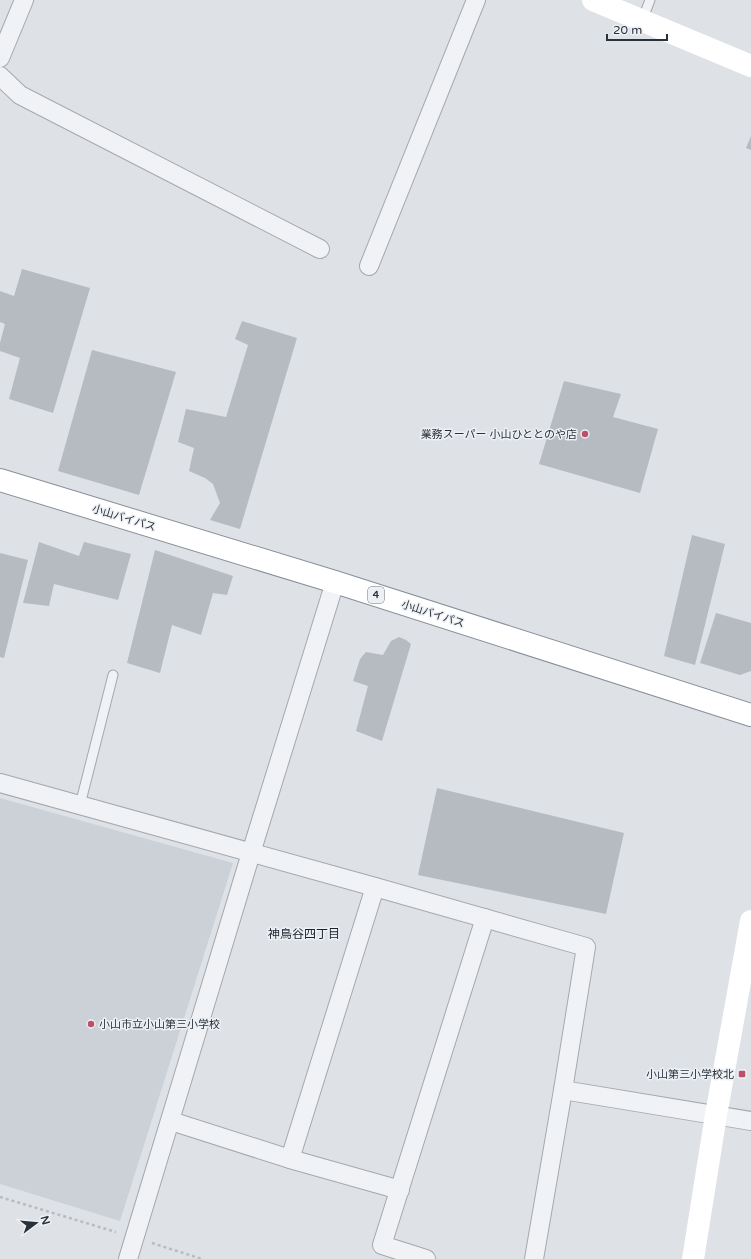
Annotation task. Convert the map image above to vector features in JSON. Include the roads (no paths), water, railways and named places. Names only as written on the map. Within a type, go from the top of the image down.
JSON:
[{"type":"main road","points":[[592,0],[751,66]]},
{"type":"main road","name":"小山バイパス","points":[[0,480],[335,582],[751,715]]},
{"type":"main road","points":[[693,1259],[716,1115],[751,921]]},
{"type":"street","points":[[0,58],[24,0]]},
{"type":"street","points":[[370,266],[476,0]]},
{"type":"street","points":[[0,76],[20,95],[320,249]]},
{"type":"street","points":[[128,1259],[335,582]]},
{"type":"street","points":[[0,783],[375,886],[586,947],[534,1259]]},
{"type":"street","points":[[290,1158],[375,886]]},
{"type":"street","points":[[426,1259],[382,1245],[485,918]]},
{"type":"street","points":[[563,1090],[751,1121]]},
{"type":"street","points":[[171,1121],[400,1190]]},
{"type":"lane","points":[[642,21],[650,0]]},
{"type":"lane","points":[[80,806],[112,674]]},
{"type":"place","name":"業務スーパー 小山ひととのや店","points":[[585,434]]},
{"type":"place","name":"小山市立小山第三小学校","points":[[91,1024]]},
{"type":"place","name":"小山第三小学校北","points":[[742,1074]]},
{"type":"district","name":"神鳥谷四丁目","points":[[304,934]]}]
